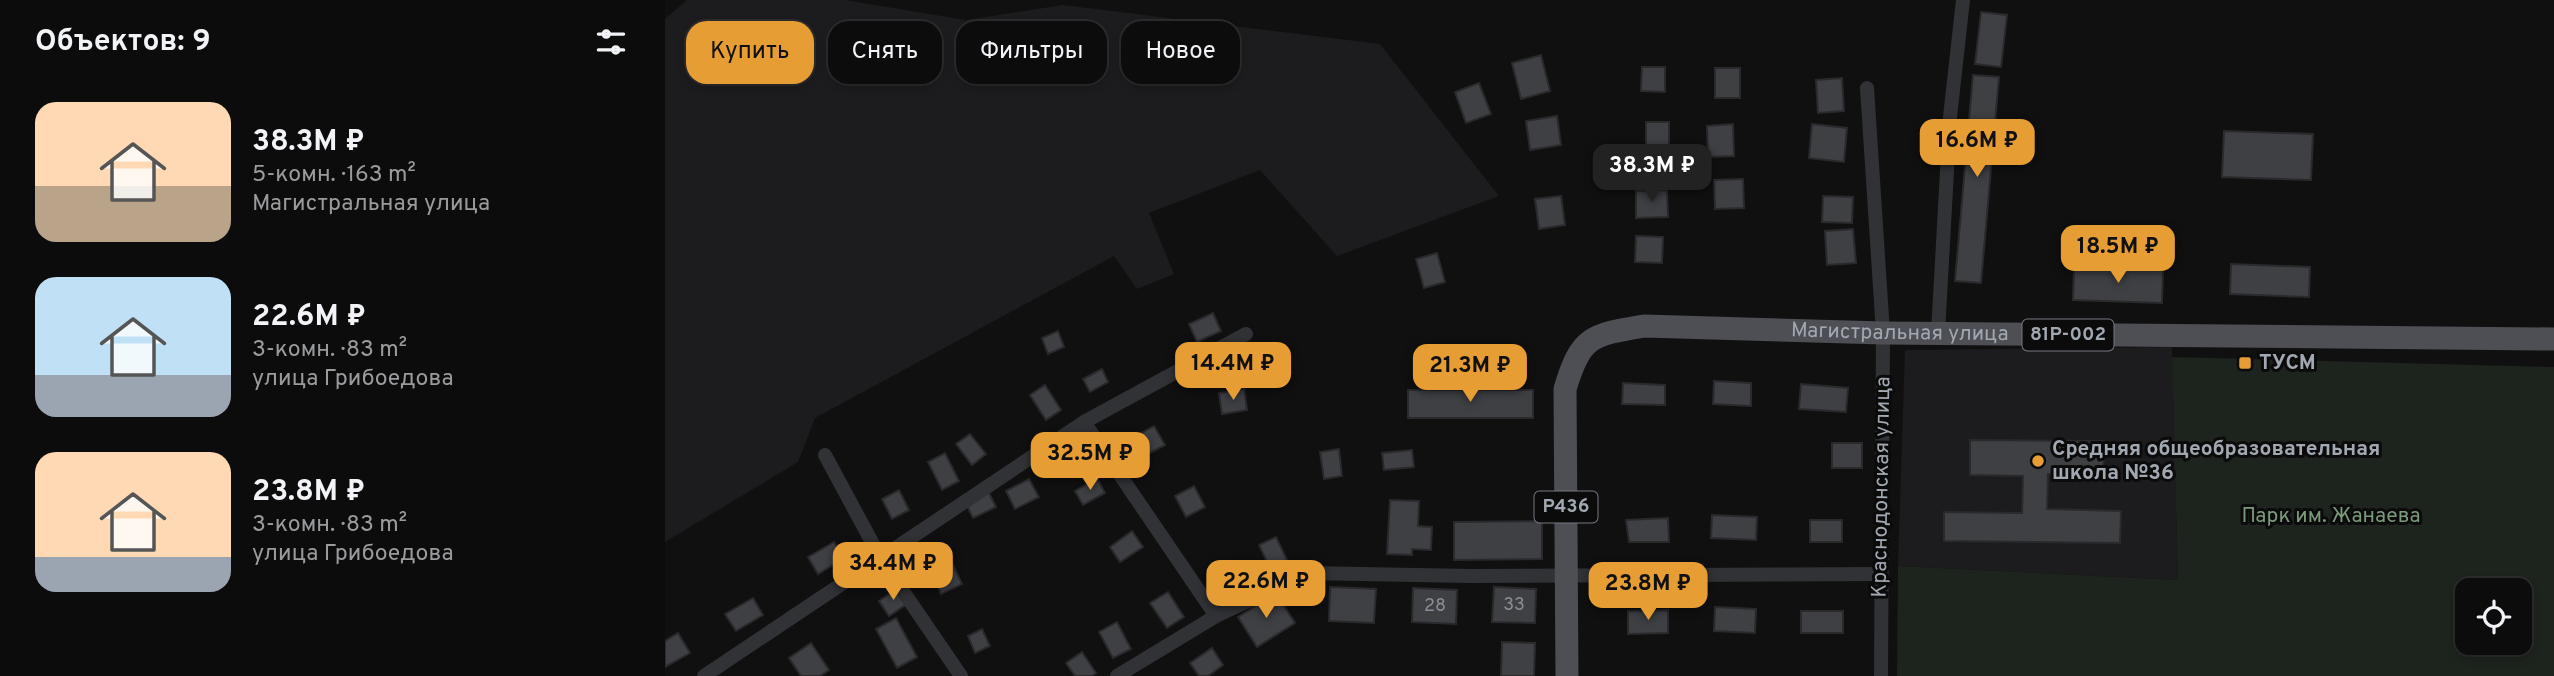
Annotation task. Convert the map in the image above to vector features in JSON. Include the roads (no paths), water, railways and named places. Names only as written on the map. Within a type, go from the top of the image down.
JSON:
[{"type":"main road","name":"Магистральная улица","points":[[1585,343],[1606,332],[1644,326],[1883,333],[2554,338]]},
{"type":"main road","name":"P436","points":[[1567,676],[1565,390],[1573,360],[1585,343]]},
{"type":"street","points":[[1938,333],[1950,117],[1963,0]]},
{"type":"street","name":"Краснодонская улица","points":[[1867,88],[1883,333],[1881,676]]},
{"type":"street","points":[[704,676],[1084,422],[1246,334]]},
{"type":"street","points":[[1084,422],[1216,616]]},
{"type":"street","points":[[825,455],[881,559],[961,676]]},
{"type":"street","points":[[1117,676],[1216,616],[1308,573],[1471,576],[1567,573],[1880,574]]},
{"type":"place","name":"ТУСМ","points":[[2245,363]]},
{"type":"place","name":"Средняя общеобразовательная школа №36","points":[[2038,461]]},
{"type":"park label","name":"Парк им. Жанаева","points":[[2331,516]]}]
